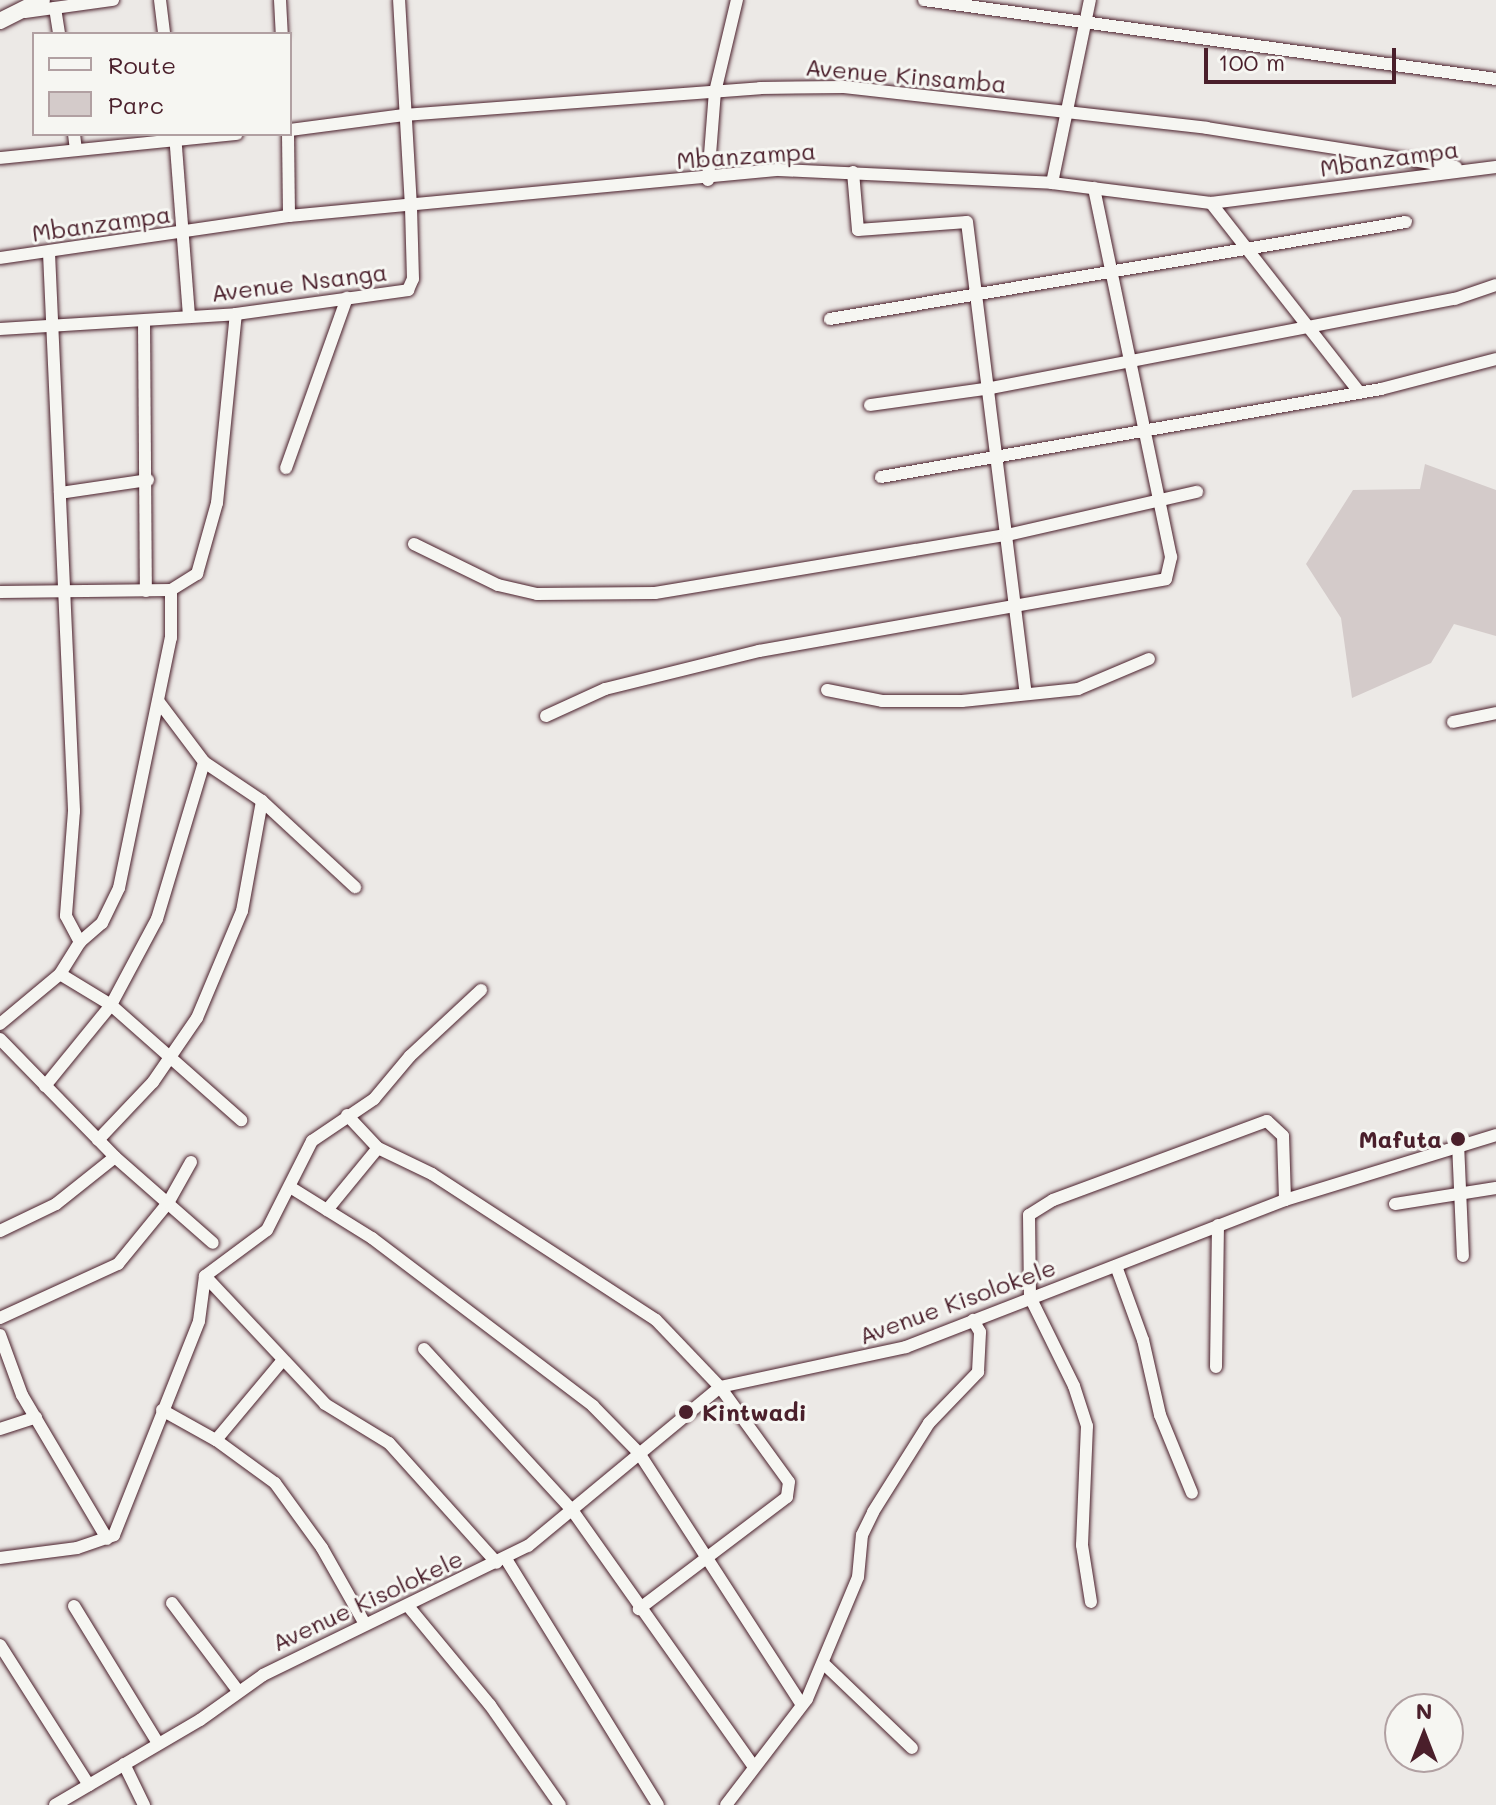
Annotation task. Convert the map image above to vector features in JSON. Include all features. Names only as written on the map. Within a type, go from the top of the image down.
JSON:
[{"type":"street","points":[[0,21],[48,4],[113,0]]},
{"type":"street","points":[[160,0],[164,32]]},
{"type":"street","points":[[280,0],[282,32]]},
{"type":"street","name":"Avenue Nsanga","points":[[0,329],[236,314],[403,292],[411,286],[411,207],[399,0]]},
{"type":"street","points":[[708,180],[715,92],[737,0]]},
{"type":"street","points":[[924,0],[1087,19],[1496,79]]},
{"type":"street","points":[[1052,183],[1090,0]]},
{"type":"street","points":[[48,4],[58,32]]},
{"type":"street","name":"Avenue Kinsamba","points":[[292,132],[404,115],[715,92],[844,87],[1068,113],[1467,168]]},
{"type":"street","points":[[74,136],[76,150]]},
{"type":"street","points":[[0,158],[196,136]]},
{"type":"street","points":[[289,136],[289,216]]},
{"type":"street","points":[[175,137],[189,316]]},
{"type":"street","name":"Mbanzampa","points":[[0,258],[289,216],[708,180],[779,170],[1052,183],[1211,203],[1467,168],[1496,167]]},
{"type":"street","points":[[853,172],[858,230],[967,222],[991,388],[1026,693]]},
{"type":"street","points":[[546,716],[605,689],[759,651],[1018,609],[1166,579],[1171,557],[1156,504],[1130,358],[1094,188]]},
{"type":"street","points":[[1211,203],[1245,253],[1359,392]]},
{"type":"street","points":[[830,319],[978,297],[1111,271],[1245,253],[1406,222]]},
{"type":"street","points":[[49,253],[74,811],[66,916],[80,942]]},
{"type":"street","points":[[870,405],[991,388],[1130,358],[1455,299],[1496,285]]},
{"type":"street","points":[[286,468],[347,298]]},
{"type":"street","points":[[0,592],[171,590],[197,574],[217,503],[236,314]]},
{"type":"street","points":[[144,321],[148,480],[146,591]]},
{"type":"street","points":[[881,477],[998,460],[1359,392],[1496,359]]},
{"type":"street","points":[[60,493],[148,480]]},
{"type":"street","points":[[414,544],[498,585],[578,597],[723,584],[1007,535],[1156,504],[1197,492]]},
{"type":"street","points":[[0,1024],[60,974],[80,942],[102,923],[119,888],[171,638],[171,590]]},
{"type":"street","points":[[827,690],[909,703],[1078,689],[1149,659]]},
{"type":"street","points":[[159,702],[204,762],[262,801],[355,887]]},
{"type":"street","points":[[1453,722],[1496,713]]},
{"type":"street","points":[[45,1086],[111,1005],[157,919],[204,762]]},
{"type":"street","points":[[98,1140],[172,1056],[203,1005],[242,911],[262,801]]},
{"type":"street","points":[[60,974],[111,1005],[241,1120]]},
{"type":"street","points":[[0,1558],[107,1539],[119,1527],[199,1321],[205,1276],[267,1230],[312,1141],[374,1099],[410,1056],[481,990]]},
{"type":"street","points":[[0,1039],[115,1157],[213,1243]]},
{"type":"street","points":[[347,1115],[378,1148],[432,1174],[630,1300],[656,1320],[720,1387],[791,1488],[709,1561],[639,1609]]},
{"type":"street","points":[[1091,1602],[1082,1545],[1087,1426],[1074,1386],[1030,1297],[1029,1215],[1038,1207],[1267,1121],[1283,1136],[1285,1200]]},
{"type":"street","name":"Avenue Kisolokele","points":[[55,1805],[238,1691],[365,1624],[501,1561],[572,1510],[720,1387],[859,1361],[1285,1200],[1458,1143],[1496,1135]]},
{"type":"street","points":[[1458,1143],[1463,1256]]},
{"type":"street","points":[[327,1210],[378,1148]]},
{"type":"street","points":[[0,1231],[56,1204],[115,1157]]},
{"type":"street","points":[[0,1318],[118,1264],[168,1203],[191,1162]]},
{"type":"street","points":[[290,1187],[372,1238],[444,1297],[567,1385],[639,1453],[802,1705]]},
{"type":"street","points":[[1395,1204],[1496,1188]]},
{"type":"street","points":[[1216,1367],[1218,1225]]},
{"type":"street","points":[[1116,1266],[1143,1340],[1160,1415],[1192,1493]]},
{"type":"street","points":[[205,1276],[325,1404],[389,1443],[501,1561],[658,1805]]},
{"type":"street","points":[[726,1805],[802,1705],[823,1663],[858,1577],[862,1535],[873,1512],[929,1423],[978,1372],[980,1332],[973,1320]]},
{"type":"street","points":[[0,1337],[22,1395],[107,1539]]},
{"type":"street","points":[[424,1349],[572,1510],[639,1609],[754,1767]]},
{"type":"street","points":[[216,1440],[282,1361]]},
{"type":"street","points":[[162,1410],[216,1440],[288,1497],[365,1624]]},
{"type":"street","points":[[0,1429],[36,1417]]},
{"type":"street","points":[[172,1603],[238,1691]]},
{"type":"street","points":[[74,1606],[158,1743]]},
{"type":"street","points":[[408,1606],[490,1705],[560,1805]]},
{"type":"street","points":[[0,1645],[89,1785]]},
{"type":"street","points":[[823,1663],[912,1748]]},
{"type":"street","points":[[124,1764],[144,1805]]},
{"type":"green space","points":[[1425,464],[1496,490],[1496,636],[1454,624],[1431,663],[1352,698],[1341,618],[1306,564],[1353,490],[1420,489]]},
{"type":"place","name":"Mafuta","points":[[1458,1139]]},
{"type":"place","name":"Kintwadi","points":[[686,1412]]}]
